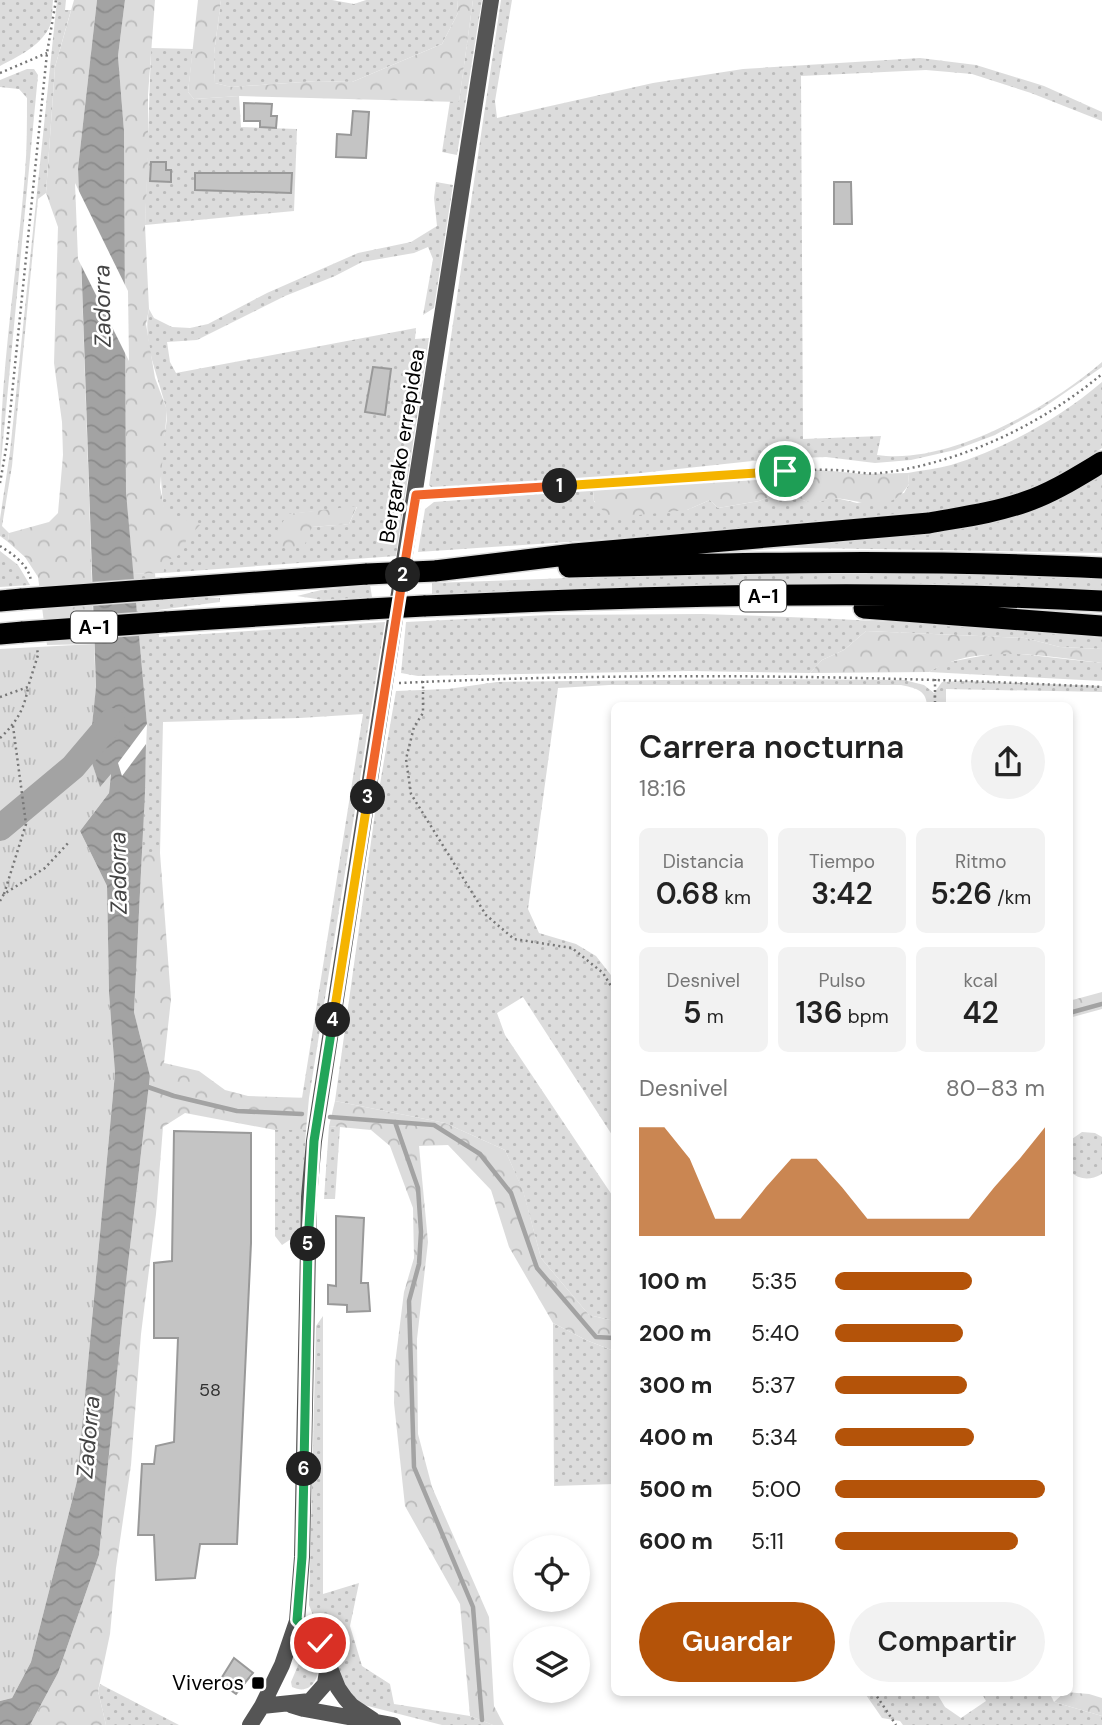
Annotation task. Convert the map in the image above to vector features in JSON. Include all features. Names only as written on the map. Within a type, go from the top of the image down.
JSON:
[{"type":"highway","points":[[435,571],[574,554],[929,523],[1027,502],[1064,485],[1102,462]]},
{"type":"highway","name":"A-1","points":[[0,601],[435,571],[746,563],[896,563],[1102,568]]},
{"type":"highway","name":"A-1","points":[[0,634],[424,606],[712,596],[897,595],[1102,601]]},
{"type":"highway","points":[[712,596],[1102,626]]},
{"type":"street","name":"Bergarako errepidea","points":[[250,1725],[282,1665],[297,1620],[302,1557],[309,1198],[314,1141],[491,0]]},
{"type":"street","points":[[297,1620],[320,1643],[338,1688],[345,1698],[373,1720]]},
{"type":"street","points":[[262,1706],[310,1701],[319,1694],[325,1684],[329,1662]]},
{"type":"street","points":[[291,1705],[393,1725]]},
{"type":"path","points":[[0,483],[7,443],[47,53],[56,0]]},
{"type":"path","points":[[0,73],[47,53]]},
{"type":"path","points":[[416,495],[785,471],[878,473],[901,470],[923,466],[996,440],[1069,399],[1102,374]]},
{"type":"path","points":[[0,546],[14,555],[30,575]]},
{"type":"path","points":[[0,738],[13,726],[24,708],[38,655]]},
{"type":"path","points":[[386,683],[740,674],[1102,687]]},
{"type":"path","points":[[934,679],[935,702]]},
{"type":"path","points":[[423,681],[423,713],[414,727],[407,759],[411,794],[486,915],[514,939],[572,948],[603,973],[611,986]]},
{"type":"path","points":[[0,697],[28,687]]},
{"type":"path","points":[[0,901],[26,824],[13,726]]},
{"type":"path","points":[[4,894],[45,868],[69,841]]},
{"type":"path","points":[[877,1696],[895,1725]]},
{"type":"green space","points":[[0,0],[53,0],[51,22],[45,35],[27,51],[0,66]]},
{"type":"green space","points":[[57,0],[66,0],[65,10],[71,10],[55,67],[46,193],[38,199],[12,466],[2,526],[9,533],[8,542],[0,536],[0,519],[10,452]]},
{"type":"green space","points":[[74,0],[97,0],[78,168],[94,644],[47,645],[38,577],[25,557],[8,542],[9,533],[49,522],[58,513],[63,455],[62,422],[54,363],[58,227],[46,193],[55,67]]},
{"type":"green space","points":[[125,0],[155,0],[148,95],[145,225],[149,309],[146,324],[155,378],[167,410],[160,487],[165,512],[200,525],[186,540],[183,553],[166,561],[163,573],[133,574],[126,492],[124,131],[118,56]]},
{"type":"green space","points":[[198,0],[221,0],[214,54],[215,83],[231,87],[317,81],[352,82],[442,44],[458,13],[457,0],[473,0],[459,102],[240,96],[194,99],[188,92]]},
{"type":"green space","points":[[221,0],[332,0],[354,4],[366,0],[457,0],[458,13],[442,44],[352,82],[317,81],[231,87],[215,83],[214,54]]},
{"type":"green space","points":[[473,0],[482,0],[457,155],[442,152],[450,101],[459,101]]},
{"type":"green space","points":[[501,0],[512,0],[495,101],[497,118],[653,83],[743,69],[920,58],[976,65],[1044,86],[1102,112],[1102,121],[1031,93],[972,74],[926,70],[801,76],[803,439],[881,436],[877,455],[905,456],[935,451],[997,430],[1055,397],[1102,362],[1102,367],[1043,408],[995,435],[955,450],[911,460],[875,463],[826,457],[772,459],[491,489],[433,489],[429,485]]},
{"type":"green space","points":[[151,48],[193,49],[188,92],[194,99],[239,96],[241,127],[297,129],[294,211],[145,225]]},
{"type":"green space","points":[[27,69],[34,69],[38,75],[0,472],[6,360],[25,173],[27,98],[19,89],[0,87],[0,80]]},
{"type":"green space","points":[[436,182],[453,185],[434,308],[423,315],[433,259],[428,247],[414,253],[362,262],[285,296],[197,340],[167,342],[170,362],[176,373],[416,328],[415,339],[429,338],[396,556],[163,573],[166,542],[161,465],[167,413],[149,347],[149,309],[154,318],[172,327],[190,328],[208,324],[267,293],[358,253],[411,242],[437,226],[434,198]],"holes":[[[357,507],[349,524],[312,527],[289,514]]]},
{"type":"green space","points":[[1102,382],[1102,448],[1046,482],[988,502],[944,510],[612,539],[418,552],[425,509],[434,502],[593,490],[594,502],[687,510],[710,500],[718,508],[759,501],[782,492],[805,501],[819,502],[832,497],[857,503],[904,493],[909,484],[908,473],[951,465],[1011,441],[1050,420]]},
{"type":"green space","points":[[809,469],[864,474],[908,473],[909,484],[894,500],[876,504],[833,498],[810,502],[782,492],[759,501],[718,508],[710,500],[687,510],[610,518],[594,501],[593,490]]},
{"type":"green space","points":[[1102,469],[1102,553],[743,547],[915,533]]},
{"type":"green space","points":[[357,506],[349,524],[312,527],[305,544],[289,550],[280,546],[274,535],[288,514]]},
{"type":"green space","points":[[0,551],[18,565],[30,585],[0,587]]},
{"type":"green space","points":[[731,572],[963,573],[1102,578],[1102,590],[885,584],[432,594],[432,583]]},
{"type":"green space","points":[[155,573],[157,599],[189,596],[220,598],[220,602],[158,610],[159,637],[385,622],[309,1098],[302,1098],[363,714],[163,722],[160,853],[142,853],[147,724],[133,574]]},
{"type":"green space","points":[[370,585],[372,597],[323,600],[297,596],[321,590]]},
{"type":"green space","points":[[702,614],[902,622],[1052,633],[1102,638],[1102,649],[1060,647],[1025,638],[866,631],[844,650],[822,660],[810,673],[689,671],[418,676],[401,673],[406,622],[548,615]]},
{"type":"green space","points":[[866,631],[1025,638],[1060,647],[1102,649],[1102,663],[1036,655],[991,654],[948,663],[929,672],[810,673],[822,660],[844,650]]},
{"type":"green space","points":[[94,644],[96,689],[89,754],[100,786],[111,772],[109,793],[80,831],[107,886],[109,993],[115,1073],[77,1481],[31,1662],[12,1698],[0,1701],[0,649]]},
{"type":"green space","points":[[1002,652],[1102,663],[1102,681],[929,672],[944,663]]},
{"type":"green space","points":[[904,680],[924,685],[934,693],[942,682],[965,681],[1102,686],[1102,692],[946,689],[946,702],[926,702],[922,692],[901,685],[609,685],[558,688],[528,909],[539,933],[576,944],[596,956],[611,975],[611,1133],[523,997],[497,1013],[505,1035],[611,1194],[611,1320],[589,1315],[541,1258],[523,1191],[505,1150],[445,1123],[335,1101],[375,813],[396,691],[448,689],[497,682]]},
{"type":"green space","points":[[142,853],[160,853],[171,999],[164,1063],[199,1071],[225,1090],[248,1096],[309,1098],[306,1130],[275,1130],[185,1113],[163,1127],[156,1214],[141,1334],[131,1465],[116,1568],[110,1634],[98,1691],[106,1725],[30,1725],[58,1673],[99,1555],[150,1076],[134,1012]]},
{"type":"green space","points":[[1102,992],[1102,1009],[1073,1017],[1073,1000]]},
{"type":"green space","points":[[335,1101],[445,1123],[505,1150],[523,1190],[541,1258],[589,1315],[611,1320],[611,1350],[553,1323],[509,1247],[491,1190],[448,1145],[419,1146],[428,1242],[417,1339],[418,1434],[432,1487],[489,1617],[494,1706],[504,1725],[493,1725],[470,1716],[460,1604],[405,1506],[394,1403],[395,1364],[404,1292],[414,1258],[413,1208],[390,1146],[371,1130],[329,1126]]},
{"type":"green space","points":[[329,1126],[340,1127],[335,1199],[324,1199]]},
{"type":"green space","points":[[275,1130],[306,1130],[300,1233],[282,1245],[275,1236]]},
{"type":"green space","points":[[1082,1132],[1095,1133],[1102,1137],[1102,1174],[1093,1178],[1081,1178],[1073,1174],[1073,1138]]},
{"type":"green space","points":[[323,1316],[323,1594],[359,1583],[350,1626],[362,1666],[390,1684],[394,1704],[470,1716],[493,1725],[442,1725],[360,1704],[342,1684],[330,1646],[316,1623],[309,1605],[316,1326]]},
{"type":"green space","points":[[553,1323],[611,1350],[611,1484],[554,1486]]},
{"type":"green space","points":[[305,1649],[315,1652],[318,1673],[312,1685],[307,1689],[300,1689],[292,1687],[291,1682]]},
{"type":"green space","points":[[100,1684],[179,1725],[106,1725],[98,1691]]},
{"type":"green space","points":[[1073,1693],[1089,1694],[1102,1698],[1102,1716],[1054,1702],[1061,1696],[1073,1696]]},
{"type":"green space","points":[[867,1696],[938,1696],[945,1707],[961,1718],[986,1701],[983,1696],[1051,1696],[1054,1702],[1102,1716],[1102,1725],[903,1725],[900,1721],[882,1718]]},
{"type":"water","name":"Zadorra","points":[[97,0],[125,0],[118,56],[124,131],[126,492],[147,724],[118,763],[122,776],[146,744],[134,1012],[150,1076],[99,1555],[58,1673],[30,1725],[0,1725],[0,1701],[12,1698],[31,1662],[77,1481],[115,1073],[109,993],[107,886],[80,831],[109,793],[111,774],[100,787],[89,754],[96,687],[78,168]]},
{"type":"pier","points":[[75,183],[128,291],[129,361],[78,259]]},
{"type":"building","points":[[244,103],[272,104],[271,116],[277,116],[276,128],[260,127],[260,121],[244,121]]},
{"type":"building","points":[[353,111],[369,112],[366,158],[336,157],[337,134],[351,135]]},
{"type":"building","points":[[151,162],[166,162],[166,170],[171,170],[171,182],[150,181]]},
{"type":"building","points":[[195,173],[292,173],[291,193],[195,190]]},
{"type":"building","points":[[834,182],[851,182],[852,224],[834,224]]},
{"type":"building","points":[[373,367],[391,369],[385,415],[365,412]]},
{"type":"building","points":[[174,1131],[251,1133],[251,1243],[237,1544],[200,1544],[195,1578],[156,1580],[154,1535],[138,1535],[142,1464],[154,1464],[156,1446],[174,1442],[178,1338],[154,1338],[154,1263],[172,1261]]},
{"type":"building","points":[[336,1216],[364,1218],[361,1283],[368,1283],[370,1311],[347,1312],[347,1305],[328,1304],[328,1285],[336,1286]]},
{"type":"building","points":[[234,1658],[253,1673],[236,1694],[219,1682]]},
{"type":"waterway","points":[[0,828],[73,767],[112,721]]},
{"type":"waterway","points":[[1073,1012],[1102,1004]]},
{"type":"waterway","points":[[145,1086],[237,1111],[302,1114]]},
{"type":"waterway","points":[[330,1117],[434,1125],[480,1154],[511,1193],[537,1268],[596,1337],[611,1338]]},
{"type":"waterway","points":[[395,1122],[418,1188],[421,1232],[419,1264],[409,1301],[414,1467],[473,1607],[482,1720]]},
{"type":"place","name":"Viveros","points":[[258,1683]]},
{"type":"route","points":[[320,1643],[297,1620],[302,1557],[309,1198],[323,1078],[416,495],[785,471]]}]
